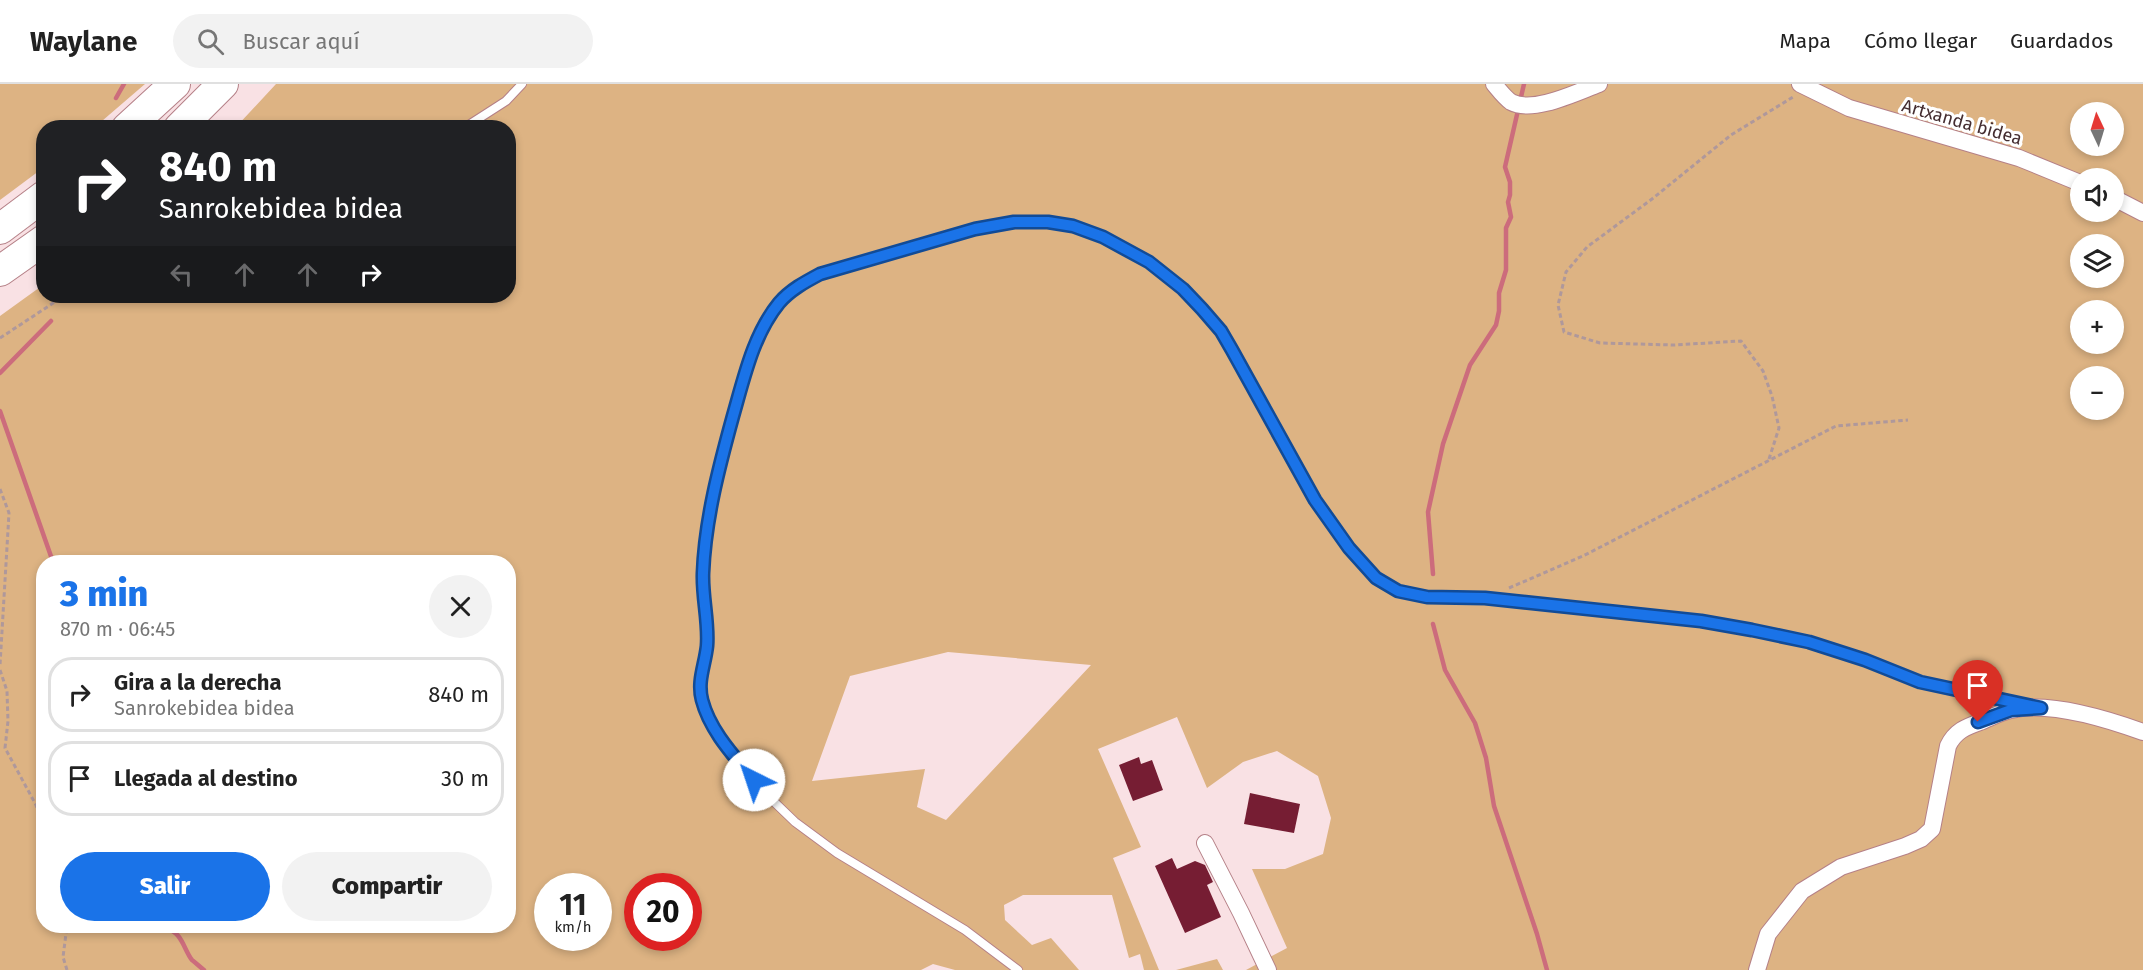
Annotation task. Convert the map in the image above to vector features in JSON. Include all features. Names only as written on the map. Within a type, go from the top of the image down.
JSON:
[{"type":"highway","points":[[136,120],[174,84]]},
{"type":"highway","points":[[187,120],[223,84]]},
{"type":"highway","points":[[0,229],[36,202]]},
{"type":"highway","points":[[0,271],[36,246]]},
{"type":"street","points":[[1494,84],[1512,102],[1529,106],[1547,103],[1599,84]]},
{"type":"street","name":"Artxanda bidea","points":[[1804,86],[1849,108],[2019,158],[2070,179]]},
{"type":"street","points":[[2124,203],[2143,213]]},
{"type":"street","points":[[1757,970],[1768,934],[1802,891],[1841,867],[1905,846],[1921,839],[1932,830],[1948,746],[1953,736],[1962,729],[2011,710],[2041,708],[2105,718],[2143,732]]},
{"type":"street","points":[[1204,843],[1268,970]]},
{"type":"lane","points":[[476,120],[506,101],[522,84]]},
{"type":"lane","points":[[1018,970],[965,930],[837,853],[795,822],[768,796],[726,746],[713,726],[702,700],[700,680],[707,646],[703,575],[710,516],[720,464],[748,363],[764,325],[780,302],[797,287],[820,274],[975,229],[1014,222],[1048,222],[1073,226],[1103,237],[1149,262],[1183,289],[1221,331],[1315,500],[1349,548],[1376,578],[1398,591],[1427,597],[1485,598],[1701,621],[1752,630],[1809,642],[1865,660],[1920,682],[2041,708]]},
{"type":"path","points":[[1769,459],[1779,428],[1772,396],[1763,371],[1741,340],[1674,345],[1600,344],[1564,332],[1558,305],[1566,272],[1587,247],[1652,199],[1731,135],[1804,86]]},
{"type":"path","points":[[0,338],[53,303]]},
{"type":"path","points":[[1485,598],[1583,556],[1836,426],[1908,420]]},
{"type":"path","points":[[0,489],[9,513],[0,665]]},
{"type":"path","points":[[0,670],[7,691],[8,721],[5,748],[36,805]]},
{"type":"path","points":[[66,933],[63,957],[67,970]]},
{"type":"shaded area","points":[[0,84],[145,84],[103,120],[36,120],[36,173],[0,200]]},
{"type":"shaded area","points":[[276,84],[2143,84],[2143,970],[1246,970],[1287,948],[1252,869],[1285,869],[1323,854],[1331,818],[1318,776],[1277,751],[1243,762],[1207,788],[1177,717],[1098,749],[1141,847],[1113,858],[1159,970],[1144,970],[1140,954],[1129,958],[1112,895],[1023,895],[1004,905],[1005,920],[1032,945],[1051,938],[1079,970],[955,970],[933,964],[921,970],[0,970],[0,316],[36,290],[36,303],[516,303],[516,120],[243,120]],"holes":[[[948,652],[1091,665],[946,820],[917,807],[925,769],[812,781],[850,676]]]},
{"type":"shaded area","points":[[1217,959],[1223,970],[1176,970]]},
{"type":"building","points":[[1139,757],[1141,764],[1152,760],[1163,790],[1133,801],[1119,765]]},
{"type":"building","points":[[1250,793],[1300,804],[1294,833],[1244,824]]},
{"type":"building","points":[[1172,858],[1177,869],[1195,861],[1205,865],[1213,882],[1207,885],[1221,917],[1185,933],[1155,866]]},
{"type":"waterway","points":[[116,98],[124,84]]},
{"type":"waterway","points":[[1433,574],[1428,512],[1443,444],[1470,365],[1496,325],[1499,311],[1499,293],[1506,270],[1506,228],[1511,217],[1508,202],[1510,182],[1505,167],[1524,84]]},
{"type":"waterway","points":[[0,373],[51,321]]},
{"type":"waterway","points":[[0,411],[51,555]]},
{"type":"waterway","points":[[1433,624],[1445,670],[1475,723],[1486,758],[1494,806],[1547,970]]},
{"type":"waterway","points":[[175,933],[192,960],[204,970]]},
{"type":"route","points":[[754,780],[713,726],[702,700],[700,680],[707,646],[703,575],[711,506],[720,464],[748,363],[764,325],[780,302],[797,287],[820,274],[975,229],[1014,222],[1048,222],[1073,226],[1103,237],[1149,262],[1183,289],[1221,331],[1315,500],[1349,548],[1376,578],[1398,591],[1427,597],[1485,598],[1701,621],[1752,630],[1809,642],[1865,660],[1920,682],[2041,708],[2011,710],[1978,722]]}]
